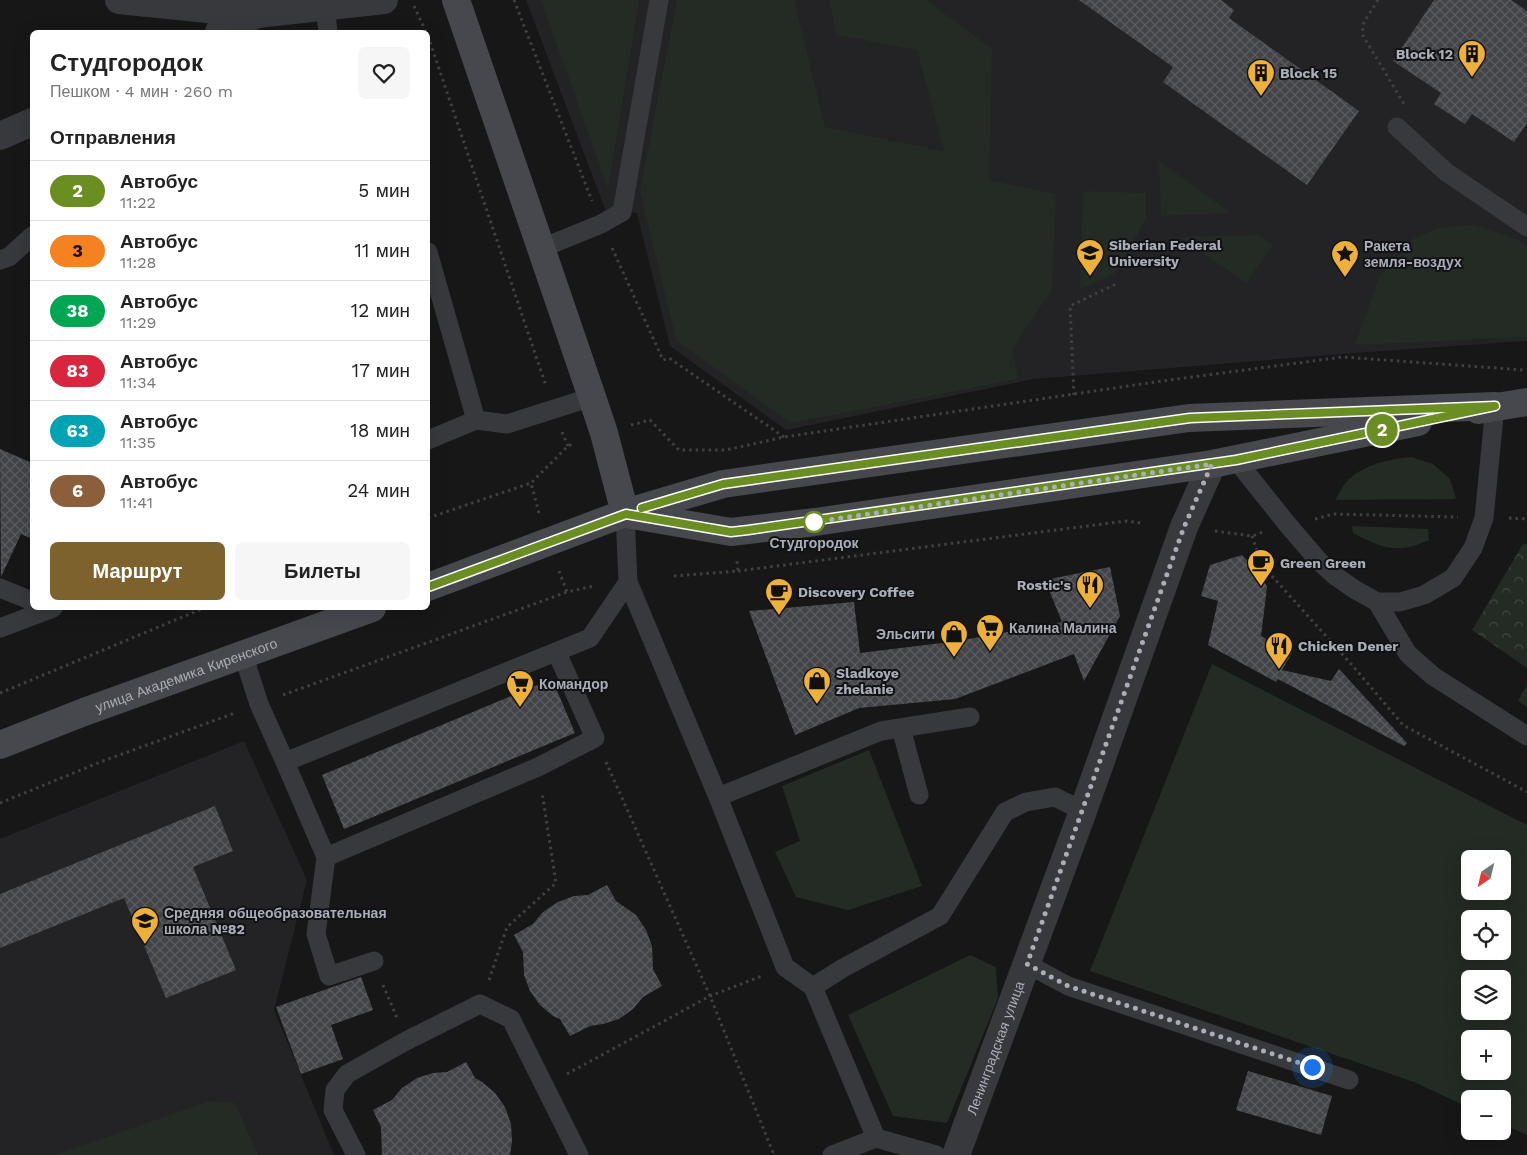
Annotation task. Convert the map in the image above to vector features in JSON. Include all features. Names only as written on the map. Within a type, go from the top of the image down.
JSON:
[{"type":"main road","points":[[456,0],[604,433],[626,514]]},
{"type":"main road","points":[[626,514],[731,532],[815,522],[1224,462],[1495,406],[1527,402]]},
{"type":"main road","points":[[430,586],[626,514],[723,484],[1190,418],[1495,406]]},
{"type":"main road","name":"улица Академика Киренского","points":[[0,745],[84,712],[366,610]]},
{"type":"street","points":[[119,0],[327,20],[384,0]]},
{"type":"street","points":[[223,30],[258,14]]},
{"type":"street","points":[[0,136],[30,123]]},
{"type":"street","name":"Ленинградская улица","points":[[956,1155],[1083,811],[1184,527],[1224,462]]},
{"type":"lane","points":[[542,248],[601,224],[622,212],[659,0]]},
{"type":"lane","points":[[1397,127],[1446,172],[1527,227]]},
{"type":"lane","points":[[0,260],[8,257],[30,238]]},
{"type":"lane","points":[[430,259],[476,420]]},
{"type":"lane","points":[[430,439],[476,420],[506,424],[592,397]]},
{"type":"lane","points":[[1224,462],[1288,525],[1318,560],[1334,574],[1354,589],[1377,602],[1400,602],[1424,595],[1453,578],[1473,548],[1484,518],[1495,406]]},
{"type":"lane","points":[[626,514],[628,582],[718,797],[785,967],[813,987],[876,1138]]},
{"type":"lane","points":[[285,762],[590,638],[628,582]]},
{"type":"lane","points":[[0,588],[30,600]]},
{"type":"lane","points":[[1377,602],[1408,654],[1433,676],[1527,736]]},
{"type":"lane","points":[[0,628],[46,610]]},
{"type":"lane","points":[[326,857],[538,766],[595,738],[557,653]]},
{"type":"lane","points":[[243,654],[259,704],[326,857],[316,934],[329,976],[374,961]]},
{"type":"lane","points":[[718,797],[881,731],[970,717]]},
{"type":"lane","points":[[902,728],[920,795]]},
{"type":"lane","points":[[813,987],[843,968],[940,916],[1005,812],[1026,802],[1055,797],[1083,811]]},
{"type":"lane","points":[[1027,964],[1068,986],[1349,1080]]},
{"type":"lane","points":[[356,1155],[333,1110],[335,1090],[348,1074],[406,1041],[480,1004],[511,1020],[578,1155]]},
{"type":"lane","points":[[832,1155],[876,1138],[936,1155]]},
{"type":"path","points":[[411,0],[425,30]]},
{"type":"path","points":[[1378,0],[1364,22],[1362,34],[1407,108]]},
{"type":"path","points":[[430,43],[554,410],[568,446],[530,483],[430,517]]},
{"type":"path","points":[[1074,395],[1070,306],[1118,283]]},
{"type":"path","points":[[650,420],[679,450],[726,450],[784,437],[1162,381],[1343,357],[1527,371]]},
{"type":"path","points":[[530,483],[539,514]]},
{"type":"path","points":[[1209,530],[1252,536],[1333,514],[1527,519]]},
{"type":"path","points":[[674,576],[738,571],[1126,521],[1141,523]]},
{"type":"path","points":[[1252,536],[1262,565],[1352,665],[1402,725],[1527,792]]},
{"type":"path","points":[[736,555],[738,571]]},
{"type":"path","points":[[558,572],[567,592],[601,585]]},
{"type":"path","points":[[0,694],[199,610]]},
{"type":"path","points":[[595,738],[710,996],[774,1155]]},
{"type":"path","points":[[480,1004],[506,927],[556,883],[538,766]]},
{"type":"path","points":[[374,961],[406,1041]]},
{"type":"path","points":[[544,1086],[710,996],[785,967]]},
{"type":"shaded area","name":"Siberian Federal University","points":[[526,0],[1527,0],[1527,341],[1034,379],[786,430],[670,346],[637,213],[605,209]]},
{"type":"shaded area","name":"Средняя общеобразовательная школа №82","points":[[244,741],[307,880],[274,1010],[334,1155],[0,1155],[0,839]]},
{"type":"green space","points":[[541,0],[639,0],[608,189]]},
{"type":"green space","points":[[677,0],[794,0],[825,127],[944,151],[917,50],[837,35],[829,0],[926,0],[992,49],[989,180],[1056,194],[1052,290],[1012,349],[1018,379],[791,423],[676,340],[640,191]]},
{"type":"green space","points":[[1159,161],[1231,213],[1161,216]]},
{"type":"green space","points":[[1083,191],[1146,193],[1146,219],[1114,274],[1080,289]]},
{"type":"green space","points":[[1474,225],[1516,239],[1527,246],[1527,337],[1355,345],[1379,277],[1413,239],[1438,228]]},
{"type":"green space","points":[[1258,235],[1273,245],[1246,283],[1180,237]]},
{"type":"green space","points":[[1411,457],[1433,464],[1450,479],[1456,499],[1335,500],[1348,480],[1362,470],[1386,461]]},
{"type":"green space","points":[[1352,526],[1428,529],[1429,540],[1418,545],[1390,548],[1373,543],[1353,533]]},
{"type":"green space","points":[[1523,544],[1527,544],[1527,668],[1472,630]]},
{"type":"green space","points":[[1212,664],[1527,825],[1527,1135],[1511,1128],[1511,1090],[1461,1090],[1461,1104],[1414,1082],[1090,971]]},
{"type":"green space","points":[[1527,685],[1527,707],[1518,701]]},
{"type":"green space","points":[[869,750],[922,886],[848,910],[796,897],[775,852],[800,841],[782,786]]},
{"type":"green space","points":[[970,955],[996,967],[998,998],[947,1123],[893,1116],[848,1015]]},
{"type":"green space","points":[[210,1101],[235,1103],[258,1155],[55,1155]]},
{"type":"building","name":"Block 15","points":[[1079,0],[1221,0],[1234,10],[1229,18],[1359,111],[1307,185],[1163,82],[1173,67]]},
{"type":"building","name":"Block 12","points":[[1434,0],[1511,0],[1527,11],[1527,123],[1514,142],[1472,114],[1465,124],[1434,104],[1441,93],[1393,61]]},
{"type":"building","points":[[0,449],[30,462],[30,538],[21,534],[1,577]]},
{"type":"building","points":[[1242,555],[1261,575],[1267,587],[1261,636],[1292,653],[1282,670],[1331,681],[1339,669],[1407,743],[1404,746],[1278,679],[1276,682],[1208,645],[1218,601],[1201,596],[1210,565]]},
{"type":"building","points":[[1110,567],[1120,616],[1084,681],[1074,654],[955,699],[859,708],[795,735],[749,611],[854,602],[860,653],[958,641],[1062,622],[1045,580]]},
{"type":"building","points":[[552,679],[575,733],[344,829],[322,775]]},
{"type":"building","points":[[215,806],[233,851],[193,867],[236,970],[166,998],[124,898],[0,948],[0,894]]},
{"type":"building","points":[[607,885],[616,901],[636,915],[646,930],[652,946],[653,969],[662,986],[643,997],[633,1009],[619,1019],[590,1026],[570,1036],[560,1019],[553,1016],[540,1005],[530,991],[524,975],[523,952],[514,935],[533,924],[543,912],[558,902],[574,896],[588,895]]},
{"type":"building","points":[[361,977],[373,1010],[331,1025],[343,1059],[301,1074],[276,1007]]},
{"type":"building","points":[[466,1062],[475,1078],[495,1093],[505,1107],[511,1124],[512,1141],[510,1155],[382,1155],[381,1127],[373,1110],[392,1100],[402,1088],[417,1078],[433,1073],[447,1072]]},
{"type":"building","points":[[1248,1071],[1332,1096],[1321,1135],[1236,1110]]},
{"type":"bus line","name":"2","points":[[430,586],[626,514],[731,532],[815,522],[1236,460],[1495,406],[1190,418],[723,484],[642,508]]},
{"type":"place","name":"Block 12","points":[[1472,78]]},
{"type":"place","name":"Block 15","points":[[1261,97]]},
{"type":"place","name":"Siberian Federal University","points":[[1090,277]]},
{"type":"place","name":"Ракета земля-воздух","points":[[1345,278]]},
{"type":"place","name":"Студгородок","points":[[814,522]]},
{"type":"place","name":"Green Green","points":[[1261,587]]},
{"type":"place","name":"Rostic's","points":[[1090,609]]},
{"type":"place","name":"Discovery Coffee","points":[[779,616]]},
{"type":"place","name":"Калина Малина","points":[[990,652]]},
{"type":"place","name":"Эльсити","points":[[954,658]]},
{"type":"place","name":"Chicken Dener","points":[[1279,670]]},
{"type":"place","name":"Sladkoye zhelanie","points":[[817,705]]},
{"type":"place","name":"Командор","points":[[520,708]]},
{"type":"place","name":"Средняя общеобразовательная школа №82","points":[[145,945]]},
{"type":"route","points":[[814,522],[1212,464],[1184,527],[1154,615],[1027,964],[1068,986],[1312,1067]]}]
